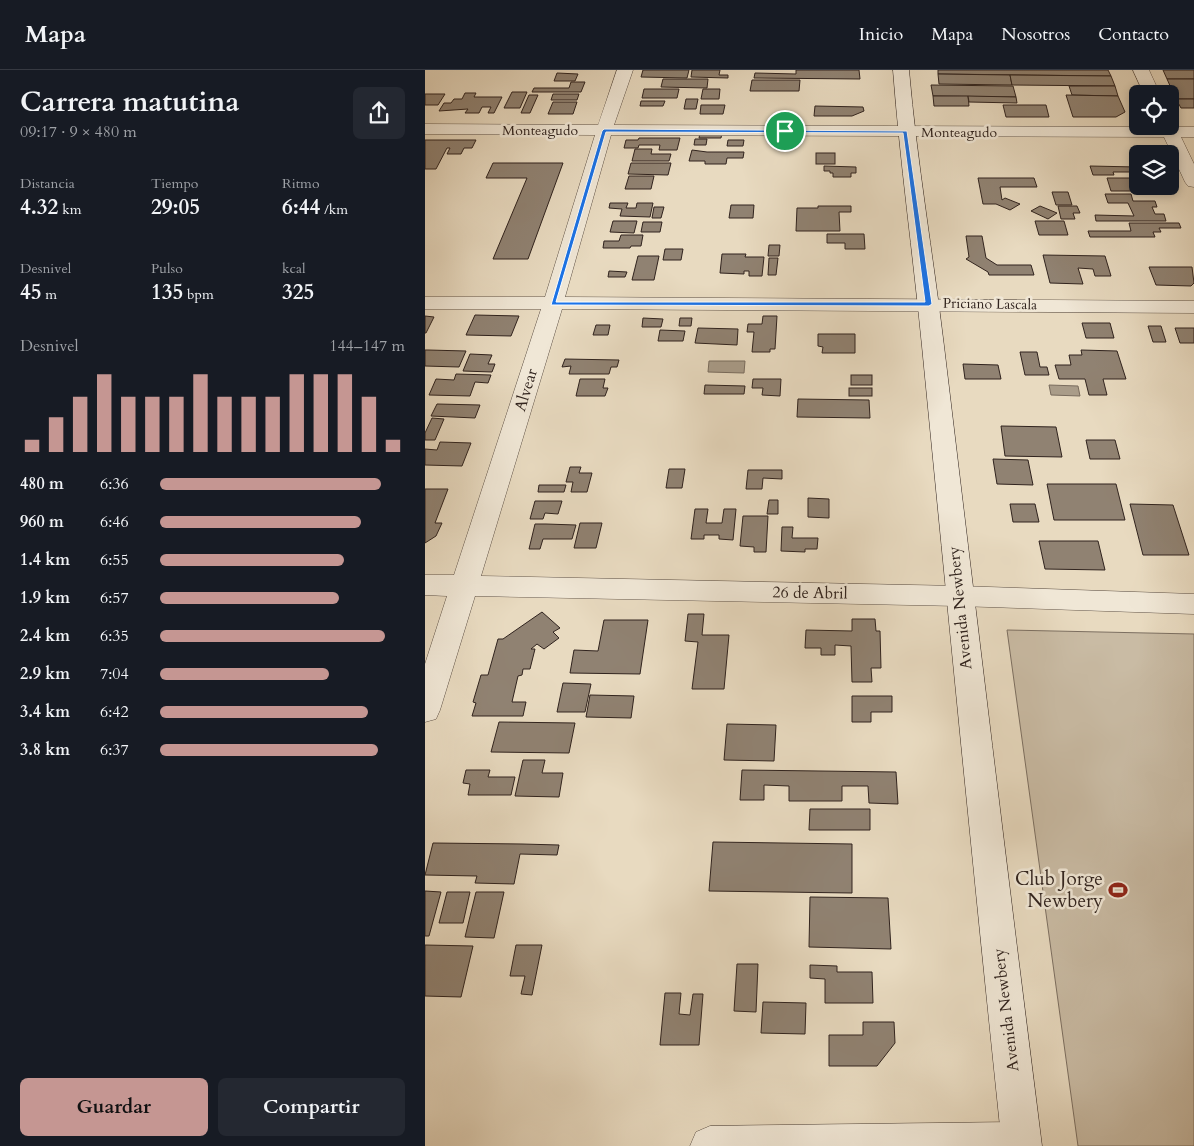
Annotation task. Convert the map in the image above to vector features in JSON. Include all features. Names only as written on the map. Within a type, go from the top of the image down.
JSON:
[{"type":"street","name":"Alvear","points":[[425,710],[553,304],[604,131],[625,70]]},
{"type":"street","name":"Avenida Newbery","points":[[901,70],[905,132],[929,304],[959,596],[1022,1144]]},
{"type":"street","points":[[1141,70],[1148,85]]},
{"type":"street","name":"Monteagudo","points":[[425,130],[905,132],[1129,129]]},
{"type":"street","name":"Monteagudo","points":[[1179,130],[1194,132]]},
{"type":"street","points":[[1171,135],[1194,182]]},
{"type":"street","name":"Priciano Lascala","points":[[425,303],[929,304],[1194,307]]},
{"type":"street","name":"26 de Abril","points":[[425,585],[959,596],[1194,604]]},
{"type":"street","points":[[709,1146],[1022,1144]]},
{"type":"shaded area","points":[[709,361],[745,361],[744,373],[708,372]]},
{"type":"shaded area","points":[[1049,385],[1078,386],[1080,396],[1051,395]]},
{"type":"shaded area","name":"Club Jorge Newbery","points":[[1007,630],[1194,634],[1194,1146],[1078,1146]]},
{"type":"building","points":[[643,70],[689,70],[687,78],[641,77]]},
{"type":"building","points":[[692,70],[720,70],[719,75],[728,75],[728,78],[691,77]]},
{"type":"building","points":[[796,70],[859,70],[860,79],[754,78],[755,73],[796,74]]},
{"type":"building","points":[[938,70],[1108,70],[1111,76],[938,74]]},
{"type":"building","points":[[1163,70],[1194,70],[1194,79],[1167,79]]},
{"type":"building","points":[[557,73],[578,74],[575,81],[554,81]]},
{"type":"building","points":[[938,74],[1010,75],[1012,85],[939,84]]},
{"type":"building","points":[[1010,75],[1111,76],[1115,86],[1012,85]]},
{"type":"building","points":[[663,79],[708,79],[707,88],[661,87]]},
{"type":"building","points":[[1167,79],[1194,79],[1194,99],[1179,99],[1179,85],[1170,85]]},
{"type":"building","points":[[752,80],[800,80],[799,91],[750,91]]},
{"type":"building","points":[[571,82],[585,82],[581,92],[532,92],[534,88],[569,88]]},
{"type":"building","points":[[931,85],[1013,86],[1016,97],[933,96]]},
{"type":"building","points":[[1069,86],[1115,86],[1118,96],[1072,95]]},
{"type":"building","points":[[644,89],[679,89],[677,98],[642,98]]},
{"type":"building","points":[[703,89],[720,89],[719,99],[701,99]]},
{"type":"building","points":[[512,92],[527,92],[520,108],[504,108]]},
{"type":"building","points":[[465,93],[476,93],[474,97],[502,97],[494,113],[488,113],[491,107],[482,107],[479,113],[465,113],[468,109],[439,111],[444,103],[451,103],[454,99],[462,99]]},
{"type":"building","points":[[425,94],[445,94],[438,105],[425,105]]},
{"type":"building","points":[[553,94],[579,94],[577,100],[551,100]]},
{"type":"building","points":[[529,95],[538,95],[530,113],[521,113]]},
{"type":"building","points":[[1066,95],[1118,96],[1125,112],[1116,117],[1073,117]]},
{"type":"building","points":[[933,96],[968,96],[969,106],[934,106]]},
{"type":"building","points":[[968,96],[1016,97],[1017,103],[969,102]]},
{"type":"building","points":[[686,99],[698,99],[696,109],[684,109]]},
{"type":"building","points":[[1179,99],[1194,99],[1194,108],[1181,108]]},
{"type":"building","points":[[641,101],[665,101],[663,106],[640,106]]},
{"type":"building","points":[[553,102],[577,102],[573,114],[548,114]]},
{"type":"building","points":[[701,105],[725,105],[723,114],[700,114]]},
{"type":"building","points":[[1003,105],[1046,105],[1049,117],[1006,117]]},
{"type":"building","points":[[815,106],[863,107],[864,111],[852,116],[814,116]]},
{"type":"building","points":[[700,133],[722,133],[721,138],[699,138]]},
{"type":"building","points":[[639,138],[680,138],[677,150],[659,150],[660,145],[639,145],[638,148],[624,148],[626,140],[638,140]]},
{"type":"building","points":[[695,139],[707,139],[706,145],[694,145]]},
{"type":"building","points":[[425,140],[476,140],[472,148],[464,148],[461,154],[447,154],[450,148],[447,148],[436,169],[425,169]]},
{"type":"building","points":[[728,140],[744,140],[743,146],[727,146]]},
{"type":"building","points":[[635,149],[652,149],[651,154],[671,154],[669,161],[632,161]]},
{"type":"building","points":[[692,150],[744,152],[743,158],[727,158],[726,164],[705,164],[705,161],[689,161]]},
{"type":"building","points":[[816,153],[835,153],[835,164],[816,164]]},
{"type":"building","points":[[493,163],[563,163],[528,259],[493,259],[527,178],[486,178]]},
{"type":"building","points":[[631,163],[671,163],[668,175],[628,174]]},
{"type":"building","points":[[824,166],[856,167],[856,173],[851,173],[851,177],[833,177],[833,173],[830,173],[830,171],[824,171]]},
{"type":"building","points":[[1090,166],[1129,167],[1129,172],[1113,172],[1114,175],[1093,175]]},
{"type":"building","points":[[629,176],[654,176],[651,189],[625,189]]},
{"type":"building","points":[[978,178],[1034,178],[1037,187],[1000,187],[1002,200],[1005,198],[1020,204],[1010,210],[996,204],[983,204]]},
{"type":"building","points":[[1107,178],[1129,178],[1129,191],[1111,191]]},
{"type":"building","points":[[1052,192],[1068,192],[1072,205],[1056,205]]},
{"type":"building","points":[[1105,194],[1129,194],[1133,201],[1155,201],[1157,207],[1152,207],[1155,214],[1164,214],[1166,221],[1096,221],[1095,215],[1134,216],[1128,203],[1108,203]]},
{"type":"building","points":[[610,203],[628,203],[626,208],[636,208],[637,203],[653,203],[650,217],[620,216],[622,209],[609,208]]},
{"type":"building","points":[[731,205],[754,205],[753,218],[729,218]]},
{"type":"building","points":[[818,206],[851,206],[851,212],[839,212],[840,231],[796,231],[797,208],[818,208]]},
{"type":"building","points":[[1040,206],[1057,213],[1048,219],[1031,211]]},
{"type":"building","points":[[1058,206],[1077,206],[1080,213],[1073,213],[1075,219],[1061,219]]},
{"type":"building","points":[[654,207],[664,207],[661,218],[652,218]]},
{"type":"building","points":[[613,221],[637,221],[634,233],[610,232]]},
{"type":"building","points":[[1035,221],[1064,221],[1068,235],[1039,235]]},
{"type":"building","points":[[643,222],[662,222],[660,232],[641,232]]},
{"type":"building","points":[[1129,223],[1179,223],[1181,228],[1159,228],[1161,232],[1153,232],[1155,237],[1090,237],[1088,231],[1131,231]]},
{"type":"building","points":[[827,234],[864,234],[865,249],[845,249],[845,243],[827,243]]},
{"type":"building","points":[[621,235],[643,235],[641,246],[603,248],[604,241],[619,241]]},
{"type":"building","points":[[966,236],[982,236],[986,258],[997,265],[1031,265],[1034,275],[989,275],[988,272],[966,259],[969,257]]},
{"type":"building","points":[[769,245],[780,245],[779,256],[768,256]]},
{"type":"building","points":[[665,249],[683,249],[681,260],[663,260]]},
{"type":"building","points":[[722,254],[746,254],[745,257],[764,257],[762,276],[749,276],[749,271],[744,271],[744,274],[720,273]]},
{"type":"building","points":[[1043,255],[1105,256],[1111,276],[1095,276],[1093,269],[1078,268],[1083,284],[1050,283]]},
{"type":"building","points":[[638,256],[659,256],[654,280],[632,280]]},
{"type":"building","points":[[769,258],[778,258],[776,275],[768,275]]},
{"type":"building","points":[[1149,267],[1192,267],[1194,283],[1191,286],[1156,285]]},
{"type":"building","points":[[609,271],[627,272],[625,277],[608,277]]},
{"type":"building","points":[[475,315],[519,316],[511,336],[466,335]]},
{"type":"building","points":[[425,316],[434,317],[426,333],[425,333]]},
{"type":"building","points":[[763,316],[777,316],[775,349],[770,349],[770,352],[752,352],[754,332],[747,332],[748,324],[762,324]]},
{"type":"building","points":[[643,318],[663,319],[661,327],[642,327]]},
{"type":"building","points":[[680,318],[692,318],[691,326],[679,326]]},
{"type":"building","points":[[1082,323],[1110,323],[1114,338],[1086,338]]},
{"type":"building","points":[[596,325],[610,325],[608,335],[593,335]]},
{"type":"building","points":[[1148,326],[1161,326],[1166,342],[1153,342]]},
{"type":"building","points":[[698,328],[738,329],[737,345],[695,343]]},
{"type":"building","points":[[1175,328],[1194,328],[1194,343],[1180,343]]},
{"type":"building","points":[[660,330],[685,331],[683,341],[658,341]]},
{"type":"building","points":[[818,334],[855,334],[855,353],[822,353],[823,347],[818,346]]},
{"type":"building","points":[[425,350],[466,351],[459,367],[425,366]]},
{"type":"building","points":[[1081,350],[1117,351],[1126,379],[1103,379],[1107,395],[1089,395],[1085,379],[1059,379],[1055,365],[1071,365],[1069,355],[1082,355]]},
{"type":"building","points":[[1020,352],[1037,352],[1040,367],[1047,367],[1049,375],[1025,375]]},
{"type":"building","points":[[470,354],[492,355],[488,364],[495,364],[492,372],[463,371]]},
{"type":"building","points":[[565,359],[619,360],[617,367],[611,367],[609,374],[569,374],[571,366],[562,367]]},
{"type":"building","points":[[963,364],[998,365],[1001,379],[965,379]]},
{"type":"building","points":[[456,374],[491,375],[488,383],[475,382],[470,396],[429,395],[436,379],[454,380]]},
{"type":"building","points":[[851,375],[872,375],[872,385],[851,385]]},
{"type":"building","points":[[580,379],[605,379],[603,388],[608,388],[605,396],[576,396]]},
{"type":"building","points":[[753,379],[781,379],[780,396],[762,395],[763,388],[752,388]]},
{"type":"building","points":[[705,385],[745,386],[744,394],[704,394]]},
{"type":"building","points":[[849,388],[872,388],[872,396],[849,396]]},
{"type":"building","points":[[798,399],[869,400],[870,418],[797,417]]},
{"type":"building","points":[[437,404],[480,405],[475,418],[431,416]]},
{"type":"building","points":[[432,418],[444,419],[435,440],[425,440],[425,433]]},
{"type":"building","points":[[1001,426],[1056,427],[1062,457],[1005,456]]},
{"type":"building","points":[[1086,440],[1115,440],[1120,459],[1090,459]]},
{"type":"building","points":[[440,442],[471,443],[462,466],[425,465],[425,449],[437,450]]},
{"type":"building","points":[[993,459],[1028,460],[1033,485],[997,484]]},
{"type":"building","points":[[570,467],[581,467],[579,473],[592,473],[587,492],[571,492],[573,482],[566,482]]},
{"type":"building","points":[[669,469],[685,469],[682,488],[666,488]]},
{"type":"building","points":[[748,470],[782,470],[782,479],[763,478],[762,489],[746,489]]},
{"type":"building","points":[[1047,484],[1116,484],[1125,520],[1054,520]]},
{"type":"building","points":[[539,485],[566,485],[564,492],[538,492]]},
{"type":"building","points":[[425,489],[448,489],[435,523],[442,523],[436,536],[425,543]]},
{"type":"building","points":[[808,498],[829,499],[829,518],[808,517]]},
{"type":"building","points":[[769,500],[778,500],[778,514],[767,514]]},
{"type":"building","points":[[535,501],[562,501],[558,514],[545,513],[543,519],[530,519]]},
{"type":"building","points":[[1010,504],[1035,504],[1039,522],[1013,522]]},
{"type":"building","points":[[1130,504],[1173,505],[1189,555],[1143,555]]},
{"type":"building","points":[[695,509],[708,509],[706,523],[722,523],[724,509],[736,509],[733,540],[719,539],[719,535],[704,535],[704,539],[691,539]]},
{"type":"building","points":[[743,516],[768,516],[766,552],[754,552],[754,547],[740,546]]},
{"type":"building","points":[[580,523],[602,523],[596,548],[574,548]]},
{"type":"building","points":[[535,524],[576,525],[572,539],[543,539],[540,549],[529,549]]},
{"type":"building","points":[[782,527],[793,527],[792,538],[818,538],[817,549],[805,549],[805,552],[781,551]]},
{"type":"building","points":[[1039,541],[1098,541],[1105,570],[1045,569]]},
{"type":"building","points":[[542,612],[560,628],[553,632],[559,638],[544,649],[537,644],[531,649],[535,649],[530,669],[523,669],[522,675],[518,676],[512,702],[526,702],[523,716],[472,716],[476,703],[473,702],[481,675],[488,675],[498,639],[503,639]]},
{"type":"building","points":[[688,614],[704,614],[702,635],[729,635],[724,689],[692,689],[698,642],[685,641]]},
{"type":"building","points":[[852,619],[875,619],[876,631],[880,631],[881,668],[871,668],[872,682],[852,682],[851,646],[835,645],[835,655],[821,655],[821,648],[805,648],[806,630],[852,631]]},
{"type":"building","points":[[604,620],[648,620],[640,674],[570,673],[574,650],[598,651]]},
{"type":"building","points":[[563,683],[591,684],[585,712],[557,712]]},
{"type":"building","points":[[590,695],[634,696],[631,718],[586,717]]},
{"type":"building","points":[[852,696],[892,696],[892,712],[871,712],[871,722],[852,722]]},
{"type":"building","points":[[499,722],[575,723],[569,753],[491,752]]},
{"type":"building","points":[[727,724],[776,725],[774,761],[724,760]]},
{"type":"building","points":[[523,760],[545,760],[542,773],[563,773],[559,797],[515,796]]},
{"type":"building","points":[[466,770],[490,770],[488,777],[515,777],[511,795],[468,795],[470,784],[463,783]]},
{"type":"building","points":[[742,770],[896,772],[898,804],[869,803],[868,786],[842,786],[842,801],[789,801],[789,786],[764,785],[764,800],[740,800]]},
{"type":"building","points":[[810,809],[870,809],[870,830],[809,830]]},
{"type":"building","points":[[713,842],[852,844],[852,893],[709,891]]},
{"type":"building","points":[[433,843],[559,845],[557,855],[520,854],[514,884],[475,883],[477,876],[425,875]]},
{"type":"building","points":[[425,891],[441,892],[429,936],[425,936]]},
{"type":"building","points":[[447,892],[470,892],[463,923],[439,923]]},
{"type":"building","points":[[476,892],[504,892],[494,938],[465,937]]},
{"type":"building","points":[[810,897],[888,898],[891,949],[809,947]]},
{"type":"building","points":[[425,945],[473,946],[461,997],[425,996]]},
{"type":"building","points":[[516,945],[542,945],[532,995],[521,994],[525,976],[510,976]]},
{"type":"building","points":[[737,964],[758,964],[756,1012],[734,1011]]},
{"type":"building","points":[[810,965],[837,966],[837,972],[872,972],[873,1003],[825,1003],[825,979],[810,978]]},
{"type":"building","points":[[665,993],[681,993],[679,1014],[690,1015],[693,994],[703,994],[699,1045],[660,1045]]},
{"type":"building","points":[[763,1002],[806,1003],[805,1034],[761,1033]]},
{"type":"building","points":[[863,1022],[894,1022],[895,1043],[877,1066],[829,1066],[829,1035],[863,1035]]},
{"type":"place","name":"Club Jorge Newbery","points":[[1118,890]]},
{"type":"route","points":[[604,131],[785,131],[905,132],[929,304],[553,304],[604,131]]}]
